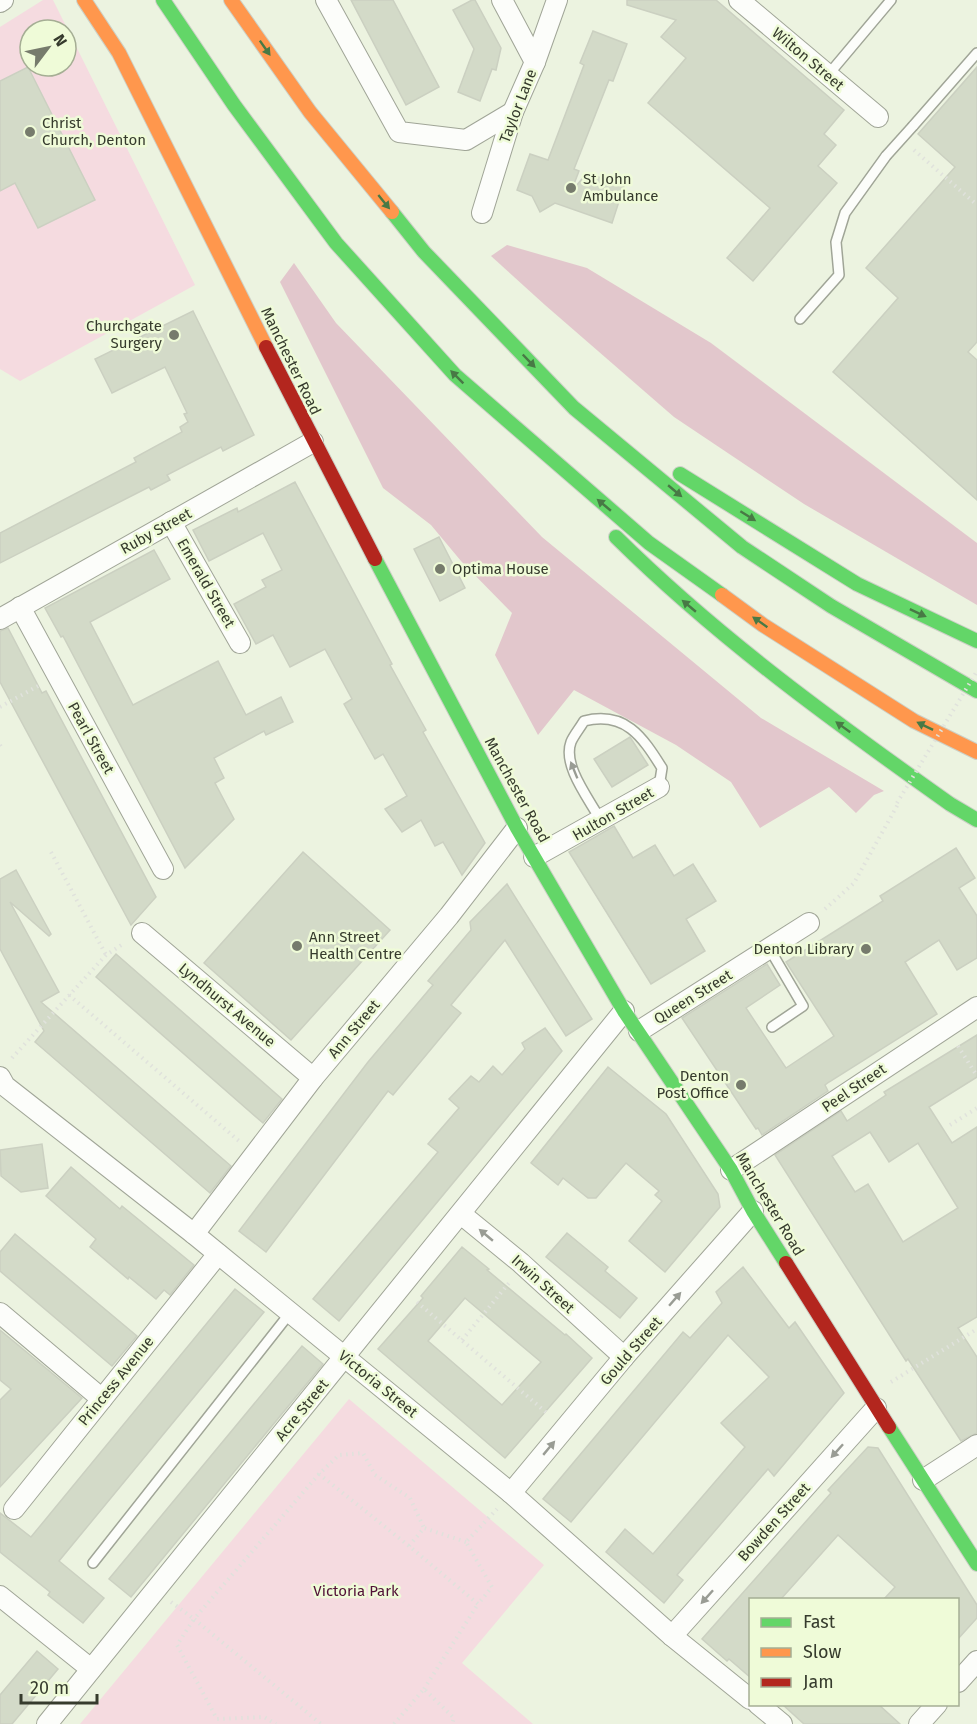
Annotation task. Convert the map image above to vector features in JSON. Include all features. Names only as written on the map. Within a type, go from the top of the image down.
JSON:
[{"type":"main road","name":"Manchester Road","points":[[84,0],[119,53],[313,442],[517,828],[624,1011],[731,1170],[753,1211],[977,1564]]},
{"type":"main road","points":[[163,0],[234,105],[336,243],[455,375],[650,543],[763,625],[914,721],[977,752]]},
{"type":"main road","points":[[231,0],[310,112],[424,252],[574,408],[742,547],[831,606],[977,691]]},
{"type":"main road","points":[[574,408],[857,584],[977,641]]},
{"type":"main road","points":[[507,422],[652,575],[775,678],[950,804],[977,820]]},
{"type":"street","points":[[326,0],[399,132],[466,140],[513,112]]},
{"type":"street","points":[[502,0],[535,62]]},
{"type":"street","name":"Taylor Lane","points":[[482,213],[513,112],[535,62],[557,0]]},
{"type":"street","name":"Wilton Street","points":[[739,0],[878,117]]},
{"type":"street","name":"Ruby Street","points":[[0,619],[313,442]]},
{"type":"street","name":"Emerald Street","points":[[171,522],[240,643]]},
{"type":"street","name":"Pearl Street","points":[[20,607],[163,869]]},
{"type":"street","name":"Hulton Street","points":[[534,857],[659,787]]},
{"type":"street","name":"Ann Street","points":[[194,1234],[313,1078],[449,916],[517,828]]},
{"type":"street","name":"Queen Street","points":[[639,1031],[809,923]]},
{"type":"street","name":"Lyndhurst Avenue","points":[[142,933],[313,1078]]},
{"type":"street","name":"Peel Street","points":[[731,1170],[977,1007]]},
{"type":"street","name":"Acre Street","points":[[47,1724],[624,1011]]},
{"type":"street","name":"Victoria Street","points":[[4,1070],[5,1086],[219,1254],[511,1493],[672,1636],[749,1698]]},
{"type":"street","name":"Gould Street","points":[[511,1493],[624,1357],[753,1211]]},
{"type":"street","name":"Irwin Street","points":[[461,1214],[624,1357]]},
{"type":"street","name":"Princess Avenue","points":[[14,1509],[219,1254]]},
{"type":"street","points":[[0,1313],[102,1399]]},
{"type":"street","name":"Bowden Street","points":[[672,1636],[873,1402]]},
{"type":"street","points":[[923,1480],[977,1445]]},
{"type":"street","points":[[0,1596],[91,1669]]},
{"type":"street","points":[[959,1680],[977,1661]]},
{"type":"street","points":[[760,1706],[781,1723]]},
{"type":"street","points":[[919,1724],[935,1706]]},
{"type":"lane","points":[[828,75],[891,0]]},
{"type":"lane","points":[[800,320],[839,274],[836,242],[845,213],[886,156],[977,53]]},
{"type":"lane","points":[[601,821],[571,768],[569,754],[571,741],[584,721],[600,717],[626,724],[640,735],[662,768],[659,787]]},
{"type":"lane","points":[[769,948],[803,1006],[772,1027]]},
{"type":"lane","points":[[93,1563],[290,1313]]},
{"type":"path","points":[[911,147],[977,206]]},
{"type":"path","points":[[809,923],[854,883],[897,803],[977,670]]},
{"type":"path","points":[[0,707],[58,676]]},
{"type":"path","points":[[51,852],[106,955]]},
{"type":"path","points":[[4,1070],[106,955],[142,933]]},
{"type":"path","points":[[69,995],[255,1155]]},
{"type":"path","points":[[946,1028],[977,1076]]},
{"type":"path","points":[[950,1125],[977,1108]]},
{"type":"path","points":[[462,1340],[523,1266]]},
{"type":"path","points":[[401,1288],[565,1428]]},
{"type":"path","points":[[873,1402],[977,1329]]},
{"type":"path","points":[[276,1724],[264,1717],[217,1719],[177,1645],[194,1619],[319,1474],[339,1455],[363,1453],[375,1475],[410,1498],[424,1528],[466,1542],[492,1587],[478,1604],[424,1689],[394,1724]]},
{"type":"path","points":[[319,1474],[478,1604]]},
{"type":"path","points":[[466,1542],[511,1493]]},
{"type":"path","points":[[409,1546],[424,1528]]},
{"type":"path","points":[[194,1619],[321,1724]]},
{"type":"path","points":[[424,1689],[454,1718],[452,1724]]},
{"type":"green space","points":[[43,0],[53,0],[62,18],[18,18],[18,78],[78,78],[78,50],[195,285],[20,381],[0,369],[0,27]]},
{"type":"green space","name":"Victoria Park","points":[[349,1399],[544,1565],[462,1663],[533,1724],[80,1724]]},
{"type":"shaded area","points":[[507,245],[587,268],[711,343],[977,543],[977,605],[804,504],[674,417],[491,256]]},
{"type":"shaded area","points":[[294,263],[336,323],[542,537],[761,718],[884,791],[874,795],[856,813],[829,787],[760,828],[731,782],[676,745],[574,690],[538,735],[495,655],[512,613],[461,561],[431,525],[383,488],[280,282]]},
{"type":"building","points":[[351,0],[393,0],[439,87],[406,105]]},
{"type":"building","points":[[475,0],[501,48],[496,70],[492,69],[480,101],[458,92],[474,49],[453,10]]},
{"type":"building","points":[[627,0],[716,0],[844,110],[824,134],[836,145],[818,166],[837,183],[753,281],[727,258],[770,208],[648,103],[686,58],[661,37],[676,20],[627,5]]},
{"type":"building","points":[[593,31],[627,44],[613,81],[609,80],[574,169],[579,171],[571,192],[587,173],[624,186],[612,223],[555,203],[540,212],[532,196],[517,190],[530,154],[548,160],[584,65],[580,63]]},
{"type":"building","points":[[977,67],[977,342],[968,352],[977,360],[977,500],[833,372],[898,298],[866,268],[955,167],[918,134]]},
{"type":"building","name":"Christ Church, Denton","points":[[18,72],[18,78],[34,78],[95,200],[38,228],[15,183],[0,191],[0,81]]},
{"type":"building","points":[[193,311],[254,435],[223,451],[221,447],[167,475],[170,480],[151,490],[149,487],[0,563],[0,533],[136,462],[134,458],[182,432],[180,427],[188,422],[184,414],[187,413],[165,367],[112,393],[95,359]]},
{"type":"building","points":[[295,482],[426,730],[423,732],[485,843],[462,875],[443,842],[435,846],[421,820],[402,832],[385,809],[407,796],[383,754],[375,759],[344,704],[352,699],[325,649],[290,667],[273,635],[256,644],[234,604],[266,587],[262,580],[282,570],[263,533],[209,561],[193,530],[237,508],[238,512]]},
{"type":"building","name":"Optima House","points":[[439,537],[465,588],[440,601],[414,549]]},
{"type":"building","points":[[154,550],[170,579],[90,622],[133,705],[218,661],[246,715],[281,697],[293,722],[266,735],[264,731],[214,758],[224,778],[215,783],[234,819],[185,868],[63,636],[61,637],[45,608]]},
{"type":"building","points":[[8,628],[42,693],[46,691],[156,897],[131,925],[0,682],[0,631]]},
{"type":"building","points":[[630,737],[648,765],[612,787],[594,759]]},
{"type":"building","points":[[614,826],[633,858],[655,845],[674,876],[693,864],[716,901],[686,919],[705,951],[651,984],[569,852]]},
{"type":"building","points":[[956,848],[975,878],[959,888],[977,916],[977,958],[957,970],[939,940],[905,962],[937,1014],[829,1082],[825,1085],[828,1091],[762,1135],[682,1018],[767,964],[780,985],[746,1008],[786,1068],[834,1036],[786,962],[883,901],[880,896]]},
{"type":"building","name":"Ann Street Health Centre","points":[[303,852],[390,930],[291,1040],[204,963]]},
{"type":"building","points":[[16,870],[51,934],[49,936],[10,902],[59,992],[41,1002],[231,1166],[210,1193],[35,1042],[44,1031],[0,949],[0,879]]},
{"type":"building","points":[[507,884],[592,1019],[566,1036],[505,940],[451,1005],[461,1013],[393,1095],[388,1091],[266,1252],[239,1231],[368,1062],[433,985],[428,981],[471,930],[470,922]]},
{"type":"building","points":[[116,954],[282,1099],[263,1123],[96,977]]},
{"type":"building","points":[[545,1028],[562,1051],[339,1321],[313,1299],[438,1152],[428,1144],[459,1108],[449,1099],[471,1076],[479,1082],[493,1066],[502,1075],[525,1049],[522,1043]]},
{"type":"building","points":[[977,1035],[977,1077],[929,1107],[952,1143],[977,1127],[977,1317],[958,1328],[977,1357],[977,1433],[961,1441],[908,1359],[906,1361],[775,1155],[841,1111],[847,1121],[886,1095],[884,1092]],"holes":[[[870,1132],[889,1162],[918,1143],[958,1208],[903,1242],[868,1184],[855,1192],[832,1156]]]},
{"type":"building","points":[[608,1067],[666,1114],[718,1194],[720,1207],[665,1272],[629,1241],[662,1201],[655,1195],[659,1191],[626,1163],[596,1198],[588,1198],[563,1178],[558,1185],[531,1163]]},
{"type":"building","points":[[42,1144],[48,1188],[21,1192],[1,1176],[0,1150]]},
{"type":"building","points":[[71,1167],[120,1209],[122,1206],[194,1265],[170,1295],[164,1290],[156,1299],[129,1277],[128,1279],[90,1247],[96,1239],[46,1196]]},
{"type":"building","points":[[567,1233],[608,1267],[605,1271],[637,1298],[620,1318],[546,1257]]},
{"type":"building","points":[[15,1234],[137,1336],[112,1366],[0,1271],[0,1252]]},
{"type":"building","points":[[462,1247],[592,1358],[505,1458],[378,1349],[423,1298],[421,1296]],"holes":[[[465,1298],[541,1362],[502,1405],[428,1341]]]},
{"type":"building","points":[[743,1267],[789,1328],[795,1322],[844,1393],[774,1476],[768,1469],[677,1575],[683,1580],[664,1603],[606,1552],[625,1529],[653,1554],[745,1447],[721,1423],[769,1377],[728,1335],[571,1522],[543,1499],[683,1332],[690,1338],[722,1303],[716,1292]]},
{"type":"building","points":[[235,1289],[264,1312],[59,1561],[104,1598],[83,1623],[48,1595],[50,1592],[0,1552],[0,1513],[31,1537]]},
{"type":"building","points":[[0,1330],[82,1398],[0,1487],[0,1400],[11,1389],[0,1380]]},
{"type":"building","points":[[302,1346],[323,1364],[131,1597],[109,1579]]},
{"type":"building","points":[[868,1447],[878,1448],[977,1605],[977,1618],[959,1638],[959,1598],[885,1598],[895,1587],[838,1535],[782,1598],[749,1598],[749,1676],[702,1639],[831,1493],[828,1490]]},
{"type":"building","points":[[37,1651],[58,1669],[12,1724],[0,1724],[0,1695]]},
{"type":"building","points":[[784,1706],[880,1706],[900,1724],[804,1724]]},
{"type":"traffic: fast","points":[[163,0],[234,105],[336,243],[455,375],[649,543],[722,595]]},
{"type":"traffic: fast","points":[[392,212],[424,252],[574,408],[742,547],[831,606],[977,691]]},
{"type":"traffic: fast","points":[[680,474],[857,584],[977,641]]},
{"type":"traffic: fast","points":[[616,537],[695,610],[777,677],[906,773],[977,820]]},
{"type":"traffic: fast","points":[[375,559],[517,828],[624,1011],[731,1170],[753,1211],[786,1263]]},
{"type":"traffic: fast","points":[[889,1427],[977,1564]]},
{"type":"traffic: slow","points":[[84,0],[119,53],[266,347]]},
{"type":"traffic: slow","points":[[231,0],[310,112],[392,212]]},
{"type":"traffic: slow","points":[[722,595],[763,625],[914,721],[977,752]]},
{"type":"traffic: jam","points":[[266,347],[375,559]]},
{"type":"traffic: jam","points":[[786,1263],[889,1427]]},
{"type":"place","name":"Christ Church, Denton","points":[[30,132]]},
{"type":"place","name":"St John Ambulance","points":[[571,188]]},
{"type":"place","name":"Churchgate Surgery","points":[[174,335]]},
{"type":"place","name":"Optima House","points":[[440,569]]},
{"type":"place","name":"Ann Street Health Centre","points":[[297,946]]},
{"type":"place","name":"Denton Library","points":[[866,949]]},
{"type":"place","name":"Denton Post Office","points":[[741,1085]]}]
